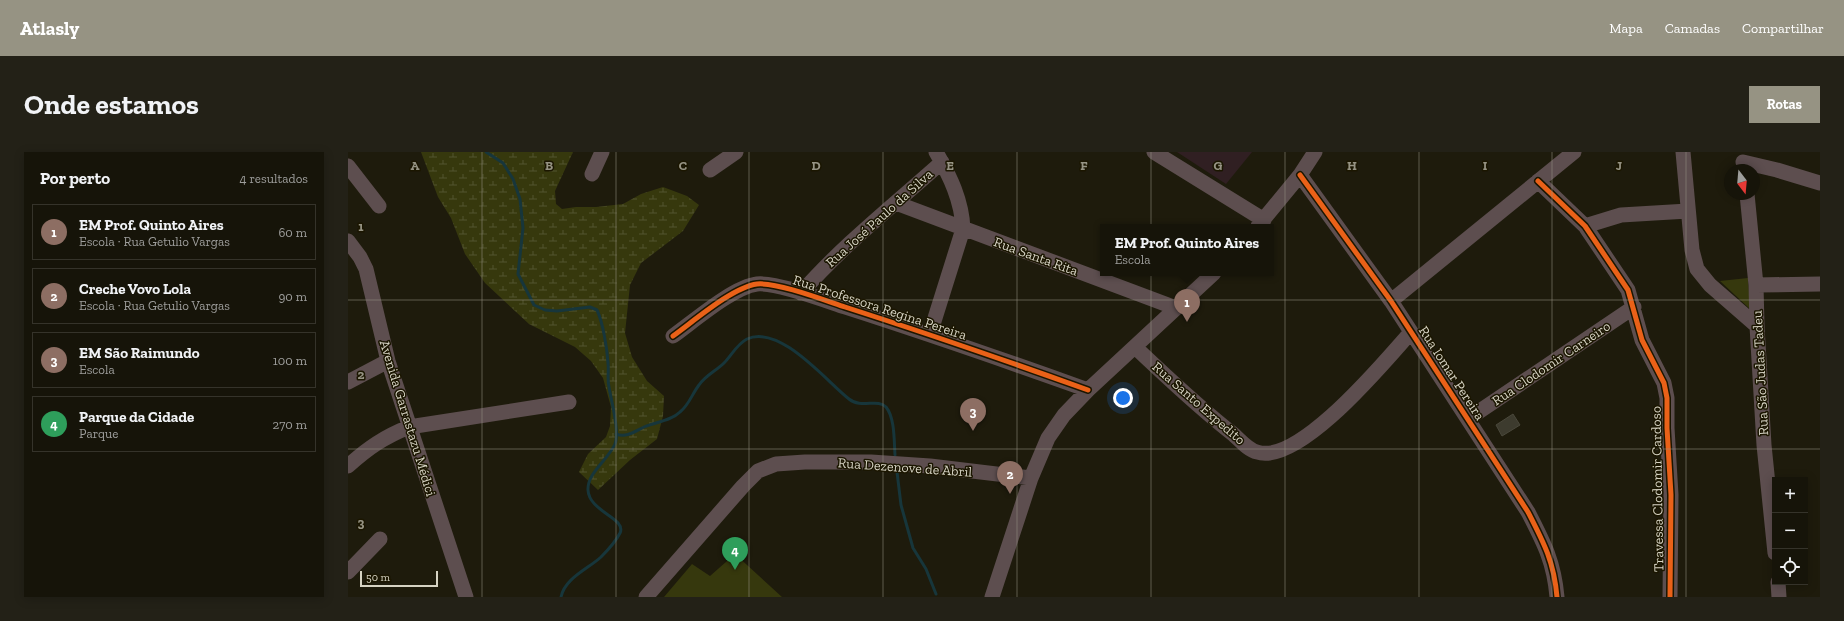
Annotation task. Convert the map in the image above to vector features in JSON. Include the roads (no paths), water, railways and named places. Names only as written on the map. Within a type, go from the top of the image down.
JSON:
[{"type":"street","points":[[592,174],[602,152]]},
{"type":"street","points":[[710,170],[736,152]]},
{"type":"street","points":[[1154,152],[1261,223],[1300,175],[1316,152]]},
{"type":"street","points":[[1391,300],[1574,152]]},
{"type":"street","points":[[1683,152],[1692,250],[1697,269],[1710,285],[1757,326]]},
{"type":"street","points":[[930,334],[963,229],[963,214],[958,199],[938,155]]},
{"type":"street","name":"Rua José Paulo da Silva","points":[[801,293],[827,263],[848,243],[896,203],[938,155]]},
{"type":"street","points":[[1743,161],[1820,183]]},
{"type":"street","points":[[348,166],[380,206]]},
{"type":"street","name":"Rua Iomar Pereira","points":[[1300,175],[1391,300],[1528,512],[1552,562],[1557,597]]},
{"type":"street","name":"Travessa Clodomir Cardoso","points":[[1538,181],[1585,226],[1620,276],[1628,290],[1634,307],[1642,340],[1664,383],[1667,398],[1671,495],[1670,597]]},
{"type":"street","name":"Rua São Judas Tadeu","points":[[1748,200],[1756,285],[1764,445],[1775,549]]},
{"type":"street","name":"Rua Santa Rita","points":[[896,203],[1176,308]]},
{"type":"street","points":[[1585,226],[1621,215],[1688,211]]},
{"type":"street","name":"Avenida Garrastazu Médici","points":[[348,241],[360,257],[366,269],[388,361],[466,597]]},
{"type":"street","points":[[992,597],[1031,478],[1048,438],[1064,415],[1088,390],[1211,276]]},
{"type":"street","points":[[1756,285],[1819,282]]},
{"type":"street","name":"Rua Professora Regina Pereira","points":[[673,336],[733,294],[747,286],[766,284],[801,293],[930,334],[1088,390]]},
{"type":"street","name":"Rua Clodomir Carneiro","points":[[1468,419],[1634,307]]},
{"type":"street","name":"Rua Santo Expedito","points":[[1135,347],[1212,418],[1257,452],[1268,453],[1280,451],[1316,430],[1385,361],[1411,332]]},
{"type":"street","points":[[348,382],[388,361]]},
{"type":"street","points":[[348,466],[376,443],[389,435],[410,427],[568,402]]},
{"type":"street","name":"Rua Dezenove de Abril","points":[[646,597],[743,486],[758,471],[776,464],[871,462],[930,466],[1031,478]]},
{"type":"street","points":[[348,572],[380,539]]},
{"type":"street","points":[[1778,585],[1779,597]]},
{"type":"waterway","points":[[486,152],[503,163],[513,179],[520,199],[523,228],[518,274],[534,305],[545,310],[557,311],[590,307],[597,310],[606,343],[608,384],[616,424],[616,439],[612,450],[594,472],[588,490],[590,498],[594,504],[618,523],[621,528],[620,533],[609,549],[572,579],[563,590],[561,597]]},
{"type":"waterway","points":[[616,434],[630,434],[676,415],[686,406],[702,382],[724,363],[743,341],[760,337],[774,340],[788,347],[802,357],[839,391],[854,402],[864,404],[883,404],[889,412],[893,423],[895,455]]},
{"type":"waterway","points":[[897,472],[901,505],[913,548],[926,569],[936,594]]},
{"type":"place","name":"EM Prof. Quinto Aires","points":[[1187,322]]},
{"type":"place","name":"EM São Raimundo","points":[[973,431]]},
{"type":"place","name":"Creche Vovo Lola","points":[[1010,494]]},
{"type":"place","name":"Parque da Cidade","points":[[735,570]]}]
